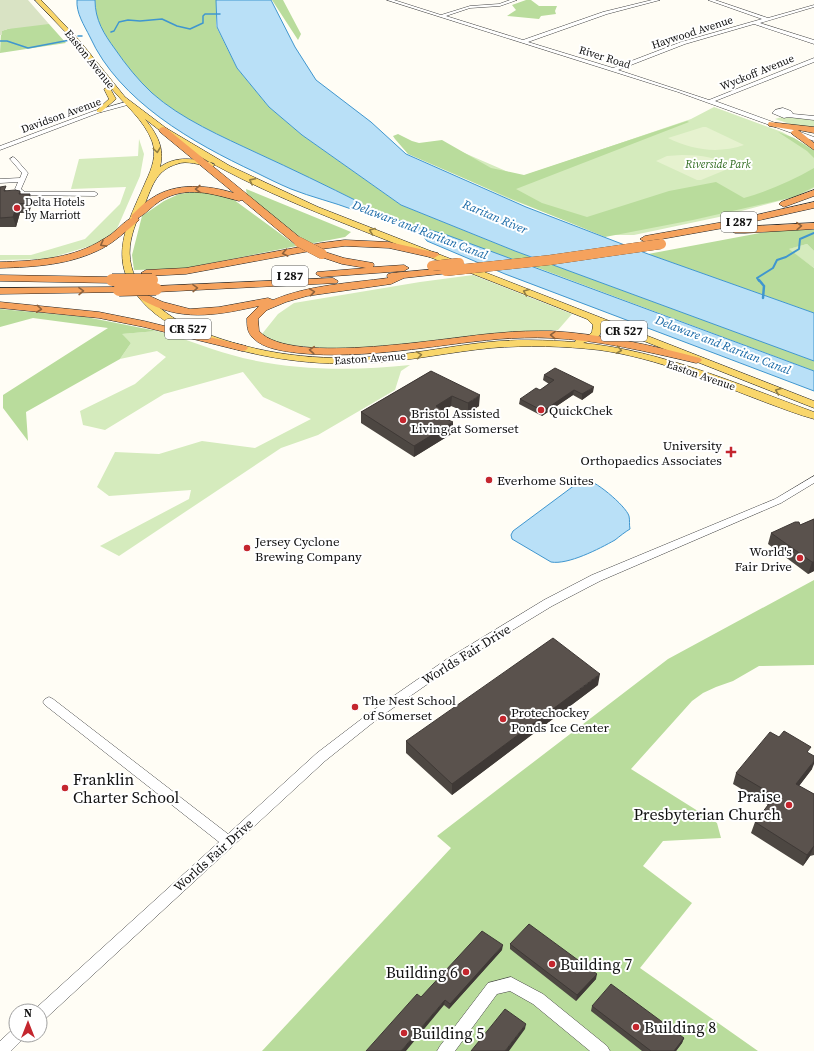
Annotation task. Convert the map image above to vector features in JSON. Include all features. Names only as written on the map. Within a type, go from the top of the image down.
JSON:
[{"type":"highway","points":[[772,124],[814,130]]},
{"type":"highway","points":[[163,130],[248,202],[299,242],[322,254],[362,264],[430,266]]},
{"type":"highway","points":[[795,132],[814,146]]},
{"type":"highway","points":[[0,265],[41,263],[80,254],[113,238],[148,205],[161,197],[186,190],[214,190],[228,193],[248,202]]},
{"type":"highway","points":[[663,240],[675,230],[779,206],[814,193]]},
{"type":"highway","name":"I 287","points":[[0,291],[119,290],[151,281],[291,276],[430,266],[531,255],[646,239],[663,240],[814,205]]},
{"type":"highway","name":"I 287","points":[[0,278],[111,277],[151,281],[303,283],[400,276],[550,260],[663,240],[735,230],[814,213]]},
{"type":"highway","points":[[735,230],[814,226]]},
{"type":"highway","points":[[151,281],[186,271],[321,246],[345,243],[389,245],[434,255]]},
{"type":"highway","points":[[0,274],[111,277]]},
{"type":"highway","points":[[143,296],[165,308],[189,313],[227,310],[286,297],[390,281],[400,276]]},
{"type":"highway","points":[[286,297],[257,311],[253,317],[253,330],[258,337],[277,346],[303,350],[351,352],[386,350],[510,336],[545,335],[592,337],[637,344],[696,360]]},
{"type":"highway","points":[[0,305],[99,315],[144,324],[242,348]]},
{"type":"main road","name":"Easton Avenue","points":[[40,2],[77,41],[112,85],[129,103],[156,140],[158,160],[126,242],[125,264],[132,280],[154,310],[180,325],[215,340],[242,348],[292,359],[344,361],[395,358],[487,345],[566,344],[613,349],[653,358],[814,413]]},
{"type":"main road","points":[[99,111],[113,99],[107,89],[112,85]]},
{"type":"main road","name":"Easton Avenue","points":[[129,103],[163,130],[233,171],[315,209],[696,360],[814,413]]},
{"type":"main road","points":[[152,178],[169,163],[185,160],[233,171]]},
{"type":"main road","points":[[566,344],[592,337],[598,333],[598,324],[591,318]]},
{"type":"street","name":"River Road","points":[[388,0],[680,91],[814,139]]},
{"type":"street","points":[[442,16],[470,7],[500,5],[514,0]]},
{"type":"street","points":[[523,42],[598,15],[658,0]]},
{"type":"street","points":[[710,0],[767,19],[814,6]]},
{"type":"street","name":"Haywood Avenue","points":[[613,70],[683,43],[767,19]]},
{"type":"street","points":[[755,23],[814,42]]},
{"type":"street","name":"Wyckoff Avenue","points":[[708,102],[814,60]]},
{"type":"street","name":"Davidson Avenue","points":[[0,148],[99,111],[129,103]]},
{"type":"street","points":[[790,115],[814,118]]},
{"type":"street","points":[[13,159],[25,173],[15,192],[29,195],[95,194]]},
{"type":"street","points":[[0,181],[22,180]]},
{"type":"street","name":"Worlds Fair Drive","points":[[48,1007],[321,757],[376,714],[465,652],[548,603],[596,578],[778,501],[814,479]]},
{"type":"street","points":[[49,702],[228,841]]},
{"type":"street","points":[[445,1051],[493,988],[511,984],[538,998],[602,1051]]},
{"type":"street","points":[[0,1051],[8,1043]]},
{"type":"green space","points":[[0,0],[28,0],[49,24],[8,29],[2,31],[2,35],[0,35]]},
{"type":"green space","points":[[95,0],[216,0],[216,26],[237,68],[269,107],[302,135],[401,205],[515,251],[814,361],[814,371],[541,269],[364,208],[361,203],[230,141],[176,111],[147,88],[132,72],[104,32],[98,20]]},
{"type":"green space","points":[[272,0],[283,0],[301,34],[298,40]]},
{"type":"green space","points":[[526,0],[531,0],[539,6],[557,6],[555,11],[556,14],[541,16],[539,19],[507,16],[516,10],[512,5]]},
{"type":"green space","points":[[49,24],[66,43],[0,53],[1,31],[14,27]]},
{"type":"green space","name":"Riverside Park","points":[[714,107],[782,132],[814,149],[814,188],[798,196],[719,217],[634,235],[603,235],[505,197],[407,151],[439,142],[520,177],[691,119]]},
{"type":"green space","points":[[782,117],[814,119],[814,127],[799,127],[775,119]]},
{"type":"green space","points":[[687,121],[689,122],[516,189],[542,203],[587,217],[669,191],[716,182],[744,198],[780,185],[814,168],[814,187],[794,197],[693,220],[605,237],[408,154],[393,136],[398,134],[419,143],[442,140],[491,168],[524,175]]},
{"type":"green space","points":[[706,127],[744,145],[734,148],[715,150],[696,148],[668,138]]},
{"type":"green space","points":[[778,132],[794,138],[814,151],[814,158],[807,151]]},
{"type":"green space","points":[[139,139],[144,154],[140,176],[116,231],[97,244],[47,259],[0,260],[0,255],[31,255],[85,239],[120,204],[126,187],[71,189],[79,159],[138,156]]},
{"type":"green space","points":[[682,155],[709,158],[735,166],[701,180],[697,180],[656,161],[667,156]]},
{"type":"green space","points":[[246,189],[351,232],[345,237],[309,244],[247,196]]},
{"type":"green space","points":[[200,191],[226,194],[297,246],[181,269],[134,270],[132,255],[142,216],[164,201],[179,194]]},
{"type":"green space","points":[[797,229],[814,230],[814,251],[807,244],[789,249],[814,268],[814,313],[648,254],[766,232]]},
{"type":"green space","points":[[807,244],[814,251],[814,268],[788,249]]},
{"type":"green space","points":[[473,275],[572,314],[558,330],[436,340],[434,342],[388,347],[319,348],[295,346],[250,337],[262,334],[278,314],[294,303],[420,282]]},
{"type":"green space","points":[[0,309],[86,317],[157,331],[122,334],[131,343],[120,359],[26,412],[28,441],[3,408],[3,395],[108,328],[33,318],[0,327]]},
{"type":"green space","points":[[157,331],[232,355],[275,364],[298,367],[343,369],[410,365],[401,371],[395,390],[318,435],[281,448],[119,556],[100,546],[189,499],[191,490],[109,496],[97,487],[115,452],[159,454],[202,441],[255,448],[311,419],[263,397],[243,372],[164,394],[105,430],[83,425],[80,411],[135,384],[166,357],[157,351],[120,359],[131,343],[121,334]]},
{"type":"green space","points":[[814,580],[814,665],[759,666],[733,681],[703,693],[692,701],[631,769],[717,823],[721,838],[663,841],[643,866],[692,903],[640,968],[758,1051],[262,1051],[451,848],[437,836],[668,659]]},
{"type":"water","name":"Delaware and Raritan Canal","points":[[77,0],[95,0],[98,20],[104,32],[132,72],[163,102],[203,127],[361,203],[364,208],[426,230],[447,235],[814,371],[814,391],[505,274],[427,241],[421,233],[360,210],[354,210],[291,189],[207,148],[160,118],[119,81],[103,60],[90,37],[79,14]]},
{"type":"water","name":"Raritan River","points":[[216,0],[271,0],[295,47],[316,80],[371,122],[406,154],[526,207],[648,254],[814,313],[814,361],[515,251],[401,205],[302,135],[269,107],[237,68],[217,27]]},
{"type":"water","points":[[583,479],[594,483],[609,493],[627,511],[630,529],[615,540],[592,552],[575,559],[558,562],[551,562],[512,539],[511,535],[513,531]]},
{"type":"building","points":[[6,186],[4,191],[15,190],[20,191],[19,194],[30,194],[27,203],[17,204],[13,217],[0,218],[0,187]]},
{"type":"building","points":[[555,368],[594,387],[582,394],[574,390],[543,411],[520,399],[536,388],[540,390],[554,380],[544,375]]},
{"type":"building","name":"Bristol Assisted Living at Somerset","points":[[431,371],[480,395],[468,403],[452,396],[436,406],[447,413],[439,416],[453,422],[414,446],[361,412]]},
{"type":"building","points":[[814,519],[814,562],[771,533],[795,522],[799,522],[800,525]]},
{"type":"building","name":"Protechockey Ponds Ice Center","points":[[553,638],[600,674],[452,784],[406,741]]},
{"type":"building","name":"Praise Presbyterian Church","points":[[784,731],[811,747],[807,752],[814,756],[814,761],[796,784],[814,794],[814,846],[807,855],[755,822],[775,796],[736,773],[770,732],[779,737]]},
{"type":"building","name":"Building 7","points":[[529,924],[597,974],[577,995],[510,944]]},
{"type":"building","points":[[482,931],[503,945],[450,1004],[445,1000],[401,1051],[366,1051],[417,994],[421,997]]},
{"type":"building","name":"Building 8","points":[[611,984],[684,1038],[674,1051],[651,1051],[592,1006]]},
{"type":"building","points":[[505,1009],[526,1024],[505,1051],[471,1051]]},
{"type":"waterway","points":[[111,32],[114,31],[119,22],[128,20],[140,21],[162,19],[177,26],[190,29],[203,23],[203,16],[205,14],[220,14]]},
{"type":"waterway","points":[[0,41],[7,41],[28,48],[70,40]]},
{"type":"waterway","points":[[759,281],[757,278],[773,268],[777,260],[786,257],[799,249],[800,239],[814,233]]},
{"type":"waterway","points":[[759,280],[764,286],[763,298]]},
{"type":"place","name":"Delta Hotels by Marriott","points":[[17,208]]},
{"type":"place","name":"QuickChek","points":[[541,410]]},
{"type":"place","name":"Bristol Assisted Living at Somerset","points":[[403,420]]},
{"type":"place","name":"University Orthopaedics Associates","points":[[731,452]]},
{"type":"place","name":"Everhome Suites","points":[[489,480]]},
{"type":"place","name":"Jersey Cyclone Brewing Company","points":[[247,548]]},
{"type":"place","name":"World's Fair Drive","points":[[800,558]]},
{"type":"place","name":"The Nest School of Somerset","points":[[355,707]]},
{"type":"place","name":"Protechockey Ponds Ice Center","points":[[503,719]]},
{"type":"place","name":"Franklin Charter School","points":[[65,788]]},
{"type":"place","name":"Praise Presbyterian Church","points":[[789,805]]},
{"type":"place","name":"Building 7","points":[[552,964]]},
{"type":"place","name":"Building 6","points":[[466,972]]},
{"type":"place","name":"Building 8","points":[[636,1027]]},
{"type":"place","name":"Building 5","points":[[404,1033]]}]
